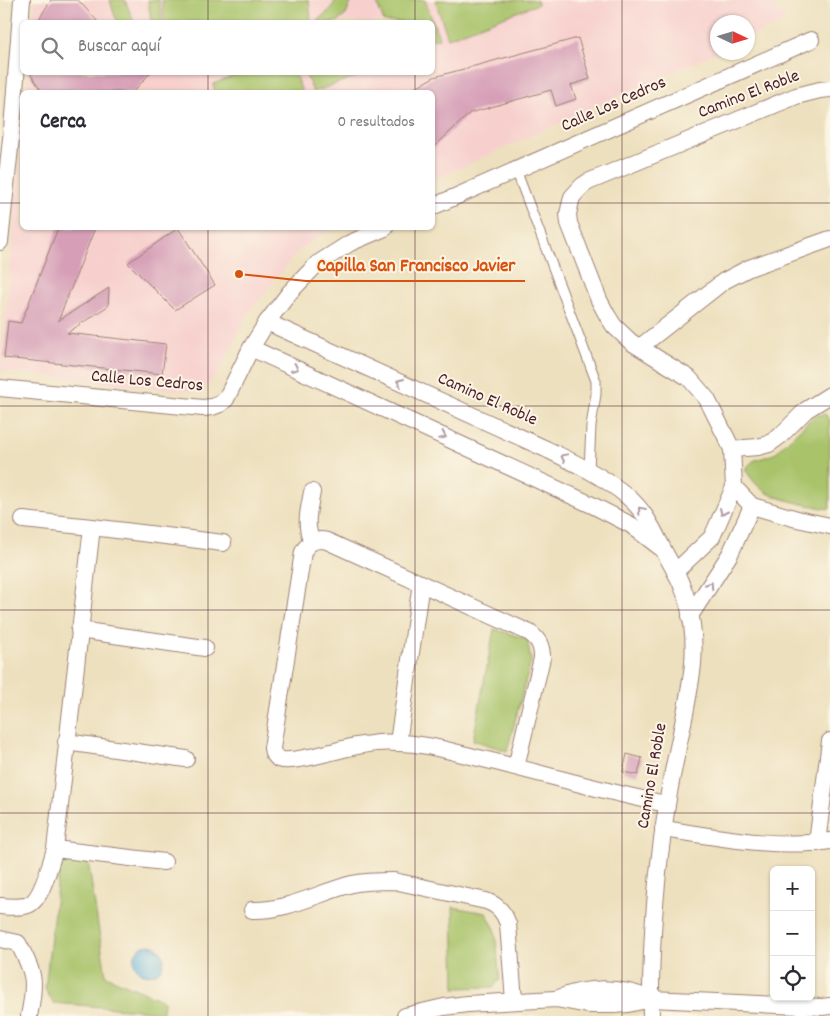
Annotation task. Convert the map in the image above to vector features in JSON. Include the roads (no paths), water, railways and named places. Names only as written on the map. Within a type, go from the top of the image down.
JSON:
[{"type":"street","points":[[20,20],[22,0]]},
{"type":"street","points":[[0,242],[20,25]]},
{"type":"street","name":"Calle Los Cedros","points":[[435,206],[811,40]]},
{"type":"street","name":"Camino El Roble","points":[[732,449],[707,399],[689,378],[640,347],[614,326],[599,300],[569,223],[568,214],[572,197],[582,186],[642,160],[796,96],[830,89]]},
{"type":"street","name":"Calle Los Cedros","points":[[0,388],[204,408],[220,404],[231,392],[251,348],[267,322],[290,292],[317,264],[350,243],[380,230]]},
{"type":"street","points":[[640,347],[712,289],[731,277],[748,268],[830,239]]},
{"type":"street","name":"Camino El Roble","points":[[267,322],[546,448],[589,470],[628,496],[647,518],[655,531],[687,601],[693,639],[692,670],[667,804],[655,897],[651,951],[651,1016]]},
{"type":"street","name":"Camino El Roble","points":[[251,348],[592,505],[630,525],[663,549]]},
{"type":"street","points":[[675,572],[712,537],[734,487],[732,449],[758,447],[768,444],[780,436],[806,410],[830,395]]},
{"type":"street","points":[[592,505],[591,495],[596,485],[607,481]]},
{"type":"street","points":[[734,487],[752,506],[830,526]]},
{"type":"street","points":[[312,492],[307,520],[308,531],[312,541]]},
{"type":"street","points":[[690,616],[730,554],[752,506]]},
{"type":"street","points":[[23,520],[222,543]]},
{"type":"street","points":[[0,906],[12,908],[29,905],[40,894],[55,849],[92,527]]},
{"type":"street","points":[[516,767],[542,658],[540,644],[536,638],[530,633],[327,541],[312,541],[303,552],[272,748],[273,753],[278,759],[288,761],[362,745],[398,742],[440,749],[610,792],[667,804]]},
{"type":"street","points":[[398,742],[421,583]]},
{"type":"street","points":[[79,630],[205,648]]},
{"type":"street","points":[[663,829],[771,845],[800,845],[823,842],[830,741]]},
{"type":"street","points":[[66,742],[186,759]]},
{"type":"street","points":[[55,849],[164,862]]},
{"type":"street","points":[[252,910],[280,907],[351,884],[378,881],[394,881],[486,901],[500,909],[508,924],[514,1001]]},
{"type":"street","points":[[0,939],[18,943],[33,974],[34,989],[29,1016]]},
{"type":"street","points":[[405,1016],[444,1007],[556,999],[600,1005],[628,1004],[651,998],[827,1009]]},
{"type":"lane","points":[[516,170],[596,380],[589,470]]},
{"type":"water","points":[[149,945],[160,949],[164,960],[160,971],[149,975],[138,971],[134,960],[138,949]]},
{"type":"place","name":"Capilla San Francisco Javier","points":[[239,274]]}]
